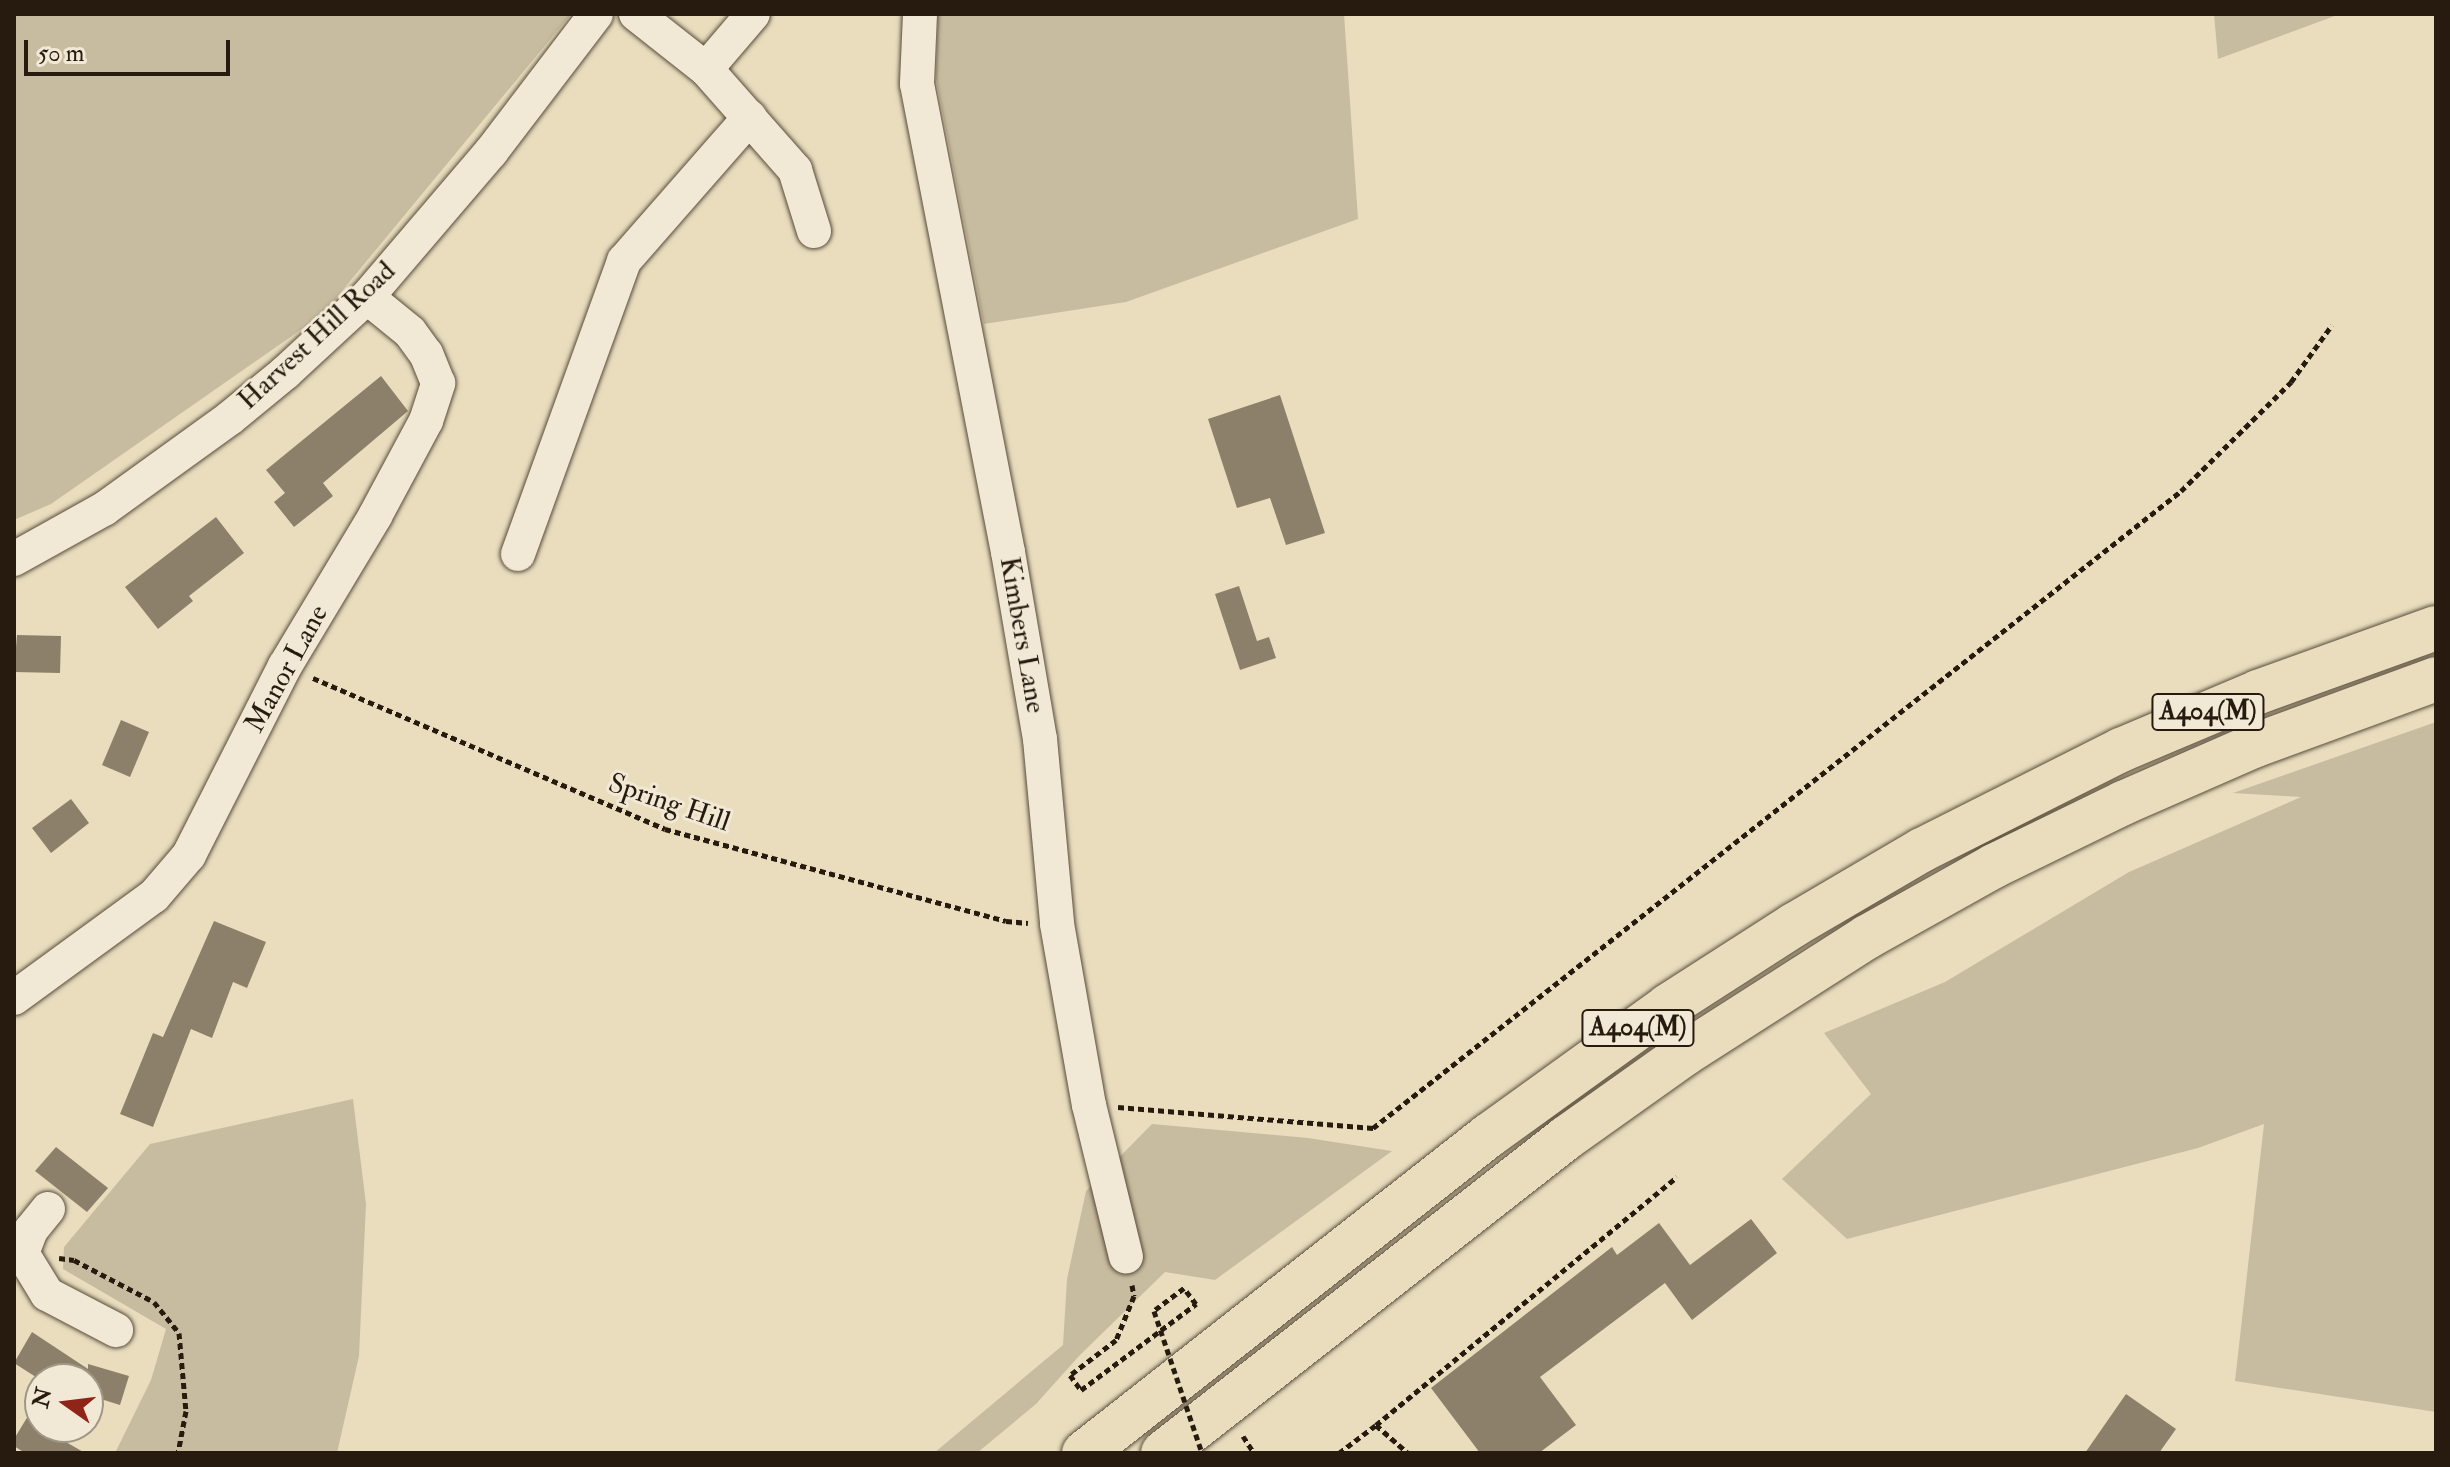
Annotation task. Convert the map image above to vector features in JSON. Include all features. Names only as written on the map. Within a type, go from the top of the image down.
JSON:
[{"type":"highway","name":"A404(M)","points":[[1084,1453],[1488,1136],[1668,1006],[1794,925],[1922,850],[2121,750],[2271,687],[2436,628]]},
{"type":"highway","name":"A404(M)","points":[[1163,1453],[1566,1138],[1684,1054],[1867,937],[2007,860],[2136,797],[2256,745],[2436,679]]},
{"type":"street","name":"Harvest Hill Road","points":[[14,559],[104,509],[230,418],[367,297],[491,152],[596,14]]},
{"type":"street","points":[[636,14],[706,69],[795,170],[814,231]]},
{"type":"street","points":[[706,69],[753,14]]},
{"type":"street","name":"Kimbers Lane","points":[[920,14],[917,84],[1008,552],[1040,739],[1057,924],[1089,1105],[1126,1257]]},
{"type":"street","points":[[518,554],[624,261],[750,117]]},
{"type":"street","name":"Manor Lane","points":[[14,998],[154,896],[189,855],[285,666],[375,516],[426,421],[438,383],[426,354],[410,332],[367,297]]},
{"type":"street","points":[[48,1209],[31,1230],[18,1255],[47,1294],[116,1330]]},
{"type":"path","points":[[1089,1105],[1373,1128],[2181,491],[2291,382],[2332,325]]},
{"type":"path","name":"Spring Hill","points":[[285,666],[665,829],[1006,921],[1057,924]]},
{"type":"path","points":[[1339,1453],[1677,1177]]},
{"type":"path","points":[[1126,1257],[1134,1296],[1116,1340],[1070,1375],[1081,1390],[1158,1333],[1170,1323],[1196,1304],[1184,1288],[1154,1311],[1159,1325],[1164,1339],[1202,1453]]},
{"type":"path","points":[[1376,1425],[1408,1453]]},
{"type":"path","points":[[1231,1444],[1244,1435],[1254,1453]]},
{"type":"shaded area","points":[[14,14],[571,14],[322,315],[51,504],[14,520]]},
{"type":"shaded area","points":[[938,14],[1344,14],[1358,219],[1126,302],[984,324],[936,78]]},
{"type":"shaded area","points":[[2214,14],[2340,14],[2218,59]]},
{"type":"shaded area","points":[[2436,722],[2436,1412],[2235,1381],[2264,1124],[2198,1148],[1847,1239],[1782,1179],[1871,1094],[1824,1033],[1945,982],[2129,872],[2301,797],[2233,793]]},
{"type":"shaded area","points":[[353,1099],[366,1204],[359,1356],[337,1453],[115,1453],[151,1380],[166,1329],[63,1269],[64,1247],[150,1144]]},
{"type":"shaded area","points":[[1152,1124],[1308,1138],[1392,1151],[1215,1280],[1165,1272],[1079,1356],[1036,1404],[977,1453],[934,1453],[1063,1345],[1067,1279],[1086,1191]]},
{"type":"building","points":[[381,376],[408,411],[323,483],[333,496],[294,527],[274,502],[285,493],[266,470]]},
{"type":"building","points":[[1280,395],[1325,533],[1286,545],[1270,498],[1237,508],[1208,419]]},
{"type":"building","points":[[216,517],[244,553],[189,596],[193,601],[158,629],[125,587]]},
{"type":"building","points":[[1239,586],[1257,641],[1269,637],[1276,658],[1240,670],[1215,594]]},
{"type":"building","points":[[17,635],[61,636],[60,673],[14,672]]},
{"type":"building","points":[[121,720],[149,732],[130,777],[102,765]]},
{"type":"building","points":[[71,799],[89,823],[51,853],[32,828]]},
{"type":"building","points":[[214,921],[266,942],[247,988],[233,982],[212,1038],[191,1029],[153,1127],[120,1114],[153,1033],[163,1037]]},
{"type":"building","points":[[56,1147],[108,1188],[87,1212],[35,1171]]},
{"type":"building","points":[[1751,1219],[1777,1253],[1692,1320],[1665,1283],[1540,1377],[1576,1425],[1539,1453],[1480,1453],[1431,1388],[1612,1247],[1617,1255],[1659,1223],[1690,1265]]},
{"type":"building","points":[[32,1332],[79,1363],[24,1363],[24,1369],[14,1363]]},
{"type":"building","points":[[104,1369],[129,1376],[120,1405],[104,1400]]},
{"type":"building","points":[[2126,1394],[2176,1429],[2159,1453],[2085,1453]]},
{"type":"building","points":[[24,1423],[24,1443],[68,1443],[85,1453],[25,1453],[14,1446],[14,1439]]}]
